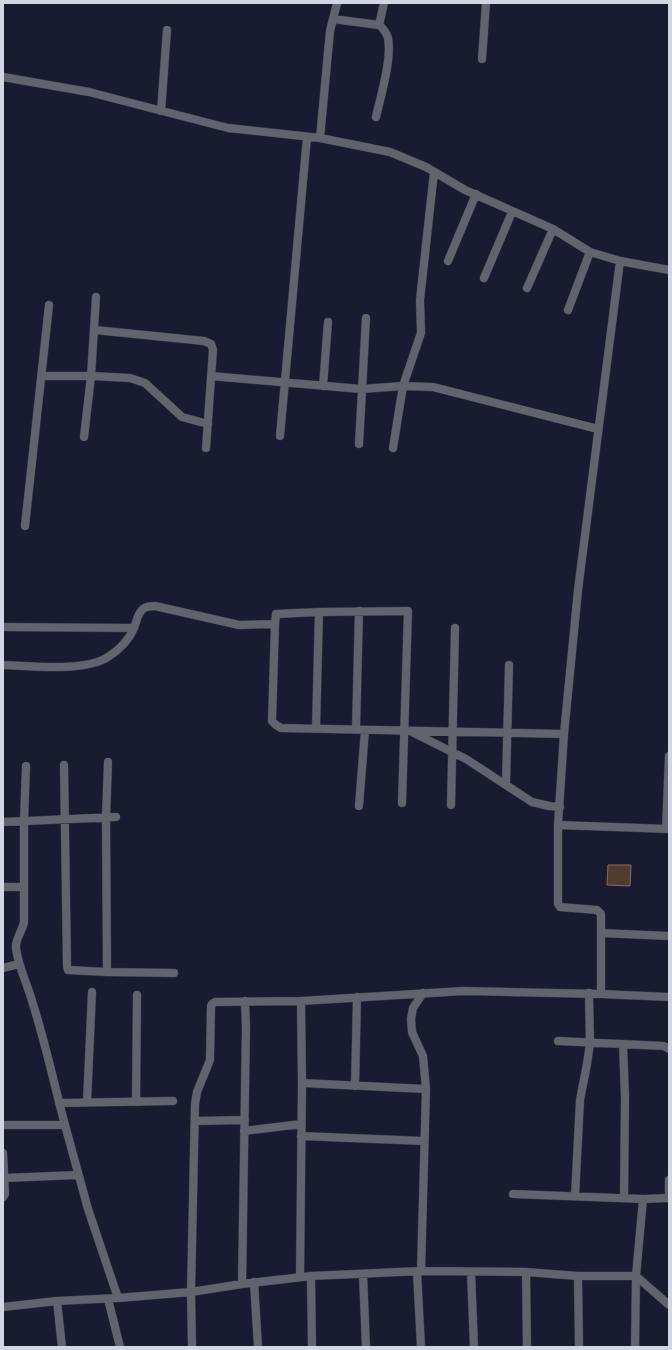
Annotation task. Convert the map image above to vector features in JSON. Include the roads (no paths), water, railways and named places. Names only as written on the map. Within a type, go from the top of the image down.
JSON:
[{"type":"street","points":[[320,138],[330,31],[337,3]]},
{"type":"street","points":[[380,25],[384,3]]},
{"type":"street","points":[[482,59],[486,3]]},
{"type":"street","points":[[333,19],[380,25],[385,30],[388,59],[376,117]]},
{"type":"street","points":[[161,111],[167,30]]},
{"type":"street","points":[[3,77],[89,92],[228,128],[320,138],[390,152],[426,167],[465,190],[553,229],[590,252],[620,261],[669,270]]},
{"type":"street","points":[[280,436],[307,137]]},
{"type":"street","points":[[393,448],[403,386],[421,333],[420,300],[434,172]]},
{"type":"street","points":[[448,261],[476,194]]},
{"type":"street","points":[[484,278],[512,212]]},
{"type":"street","points":[[527,288],[553,229]]},
{"type":"street","points":[[568,310],[590,252]]},
{"type":"street","points":[[601,994],[600,911],[560,906],[558,904],[558,825],[564,734],[578,590],[620,261]]},
{"type":"street","points":[[84,437],[95,330],[96,297]]},
{"type":"street","points":[[25,526],[49,305]]},
{"type":"street","points":[[359,444],[366,318]]},
{"type":"street","points":[[323,386],[328,322]]},
{"type":"street","points":[[95,330],[204,341],[211,344],[213,350],[206,448]]},
{"type":"street","points":[[42,376],[91,376],[137,379],[144,382],[182,416],[208,424]]},
{"type":"street","points":[[211,376],[361,389],[403,386],[434,387],[598,429]]},
{"type":"street","points":[[3,665],[71,667],[98,662],[108,658],[123,646],[134,628],[138,614],[144,608],[150,606],[239,625],[275,624]]},
{"type":"street","points":[[359,611],[361,729],[360,806]]},
{"type":"street","points":[[402,803],[406,730],[408,611],[276,614],[272,721],[281,728],[316,728],[406,730],[453,731],[507,732],[564,734]]},
{"type":"street","points":[[316,728],[319,612]]},
{"type":"street","points":[[3,627],[134,628]]},
{"type":"street","points":[[451,805],[455,628]]},
{"type":"street","points":[[506,784],[509,665]]},
{"type":"street","points":[[406,730],[466,759],[532,802],[560,807]]},
{"type":"street","points":[[558,825],[667,829],[669,756]]},
{"type":"street","points":[[107,972],[106,818],[108,762]]},
{"type":"street","points":[[64,765],[66,966],[68,970],[174,973]]},
{"type":"street","points":[[26,766],[24,821],[24,922],[22,931],[16,939],[16,947],[19,964],[32,1001],[88,1209],[118,1298]]},
{"type":"street","points":[[3,822],[116,817]]},
{"type":"street","points":[[3,887],[24,887]]},
{"type":"street","points":[[601,933],[669,936]]},
{"type":"street","points":[[3,968],[19,964]]},
{"type":"street","points":[[192,1347],[191,1292],[195,1104],[197,1092],[210,1060],[212,1004],[215,1002],[301,1001],[463,991],[589,993],[669,997]]},
{"type":"street","points":[[86,1102],[92,992]]},
{"type":"street","points":[[421,1347],[419,1271],[426,1089],[424,1056],[412,1032],[411,1019],[413,1008],[423,993]]},
{"type":"street","points":[[575,1196],[580,1100],[590,1043],[589,993]]},
{"type":"street","points":[[136,1102],[137,995]]},
{"type":"street","points":[[355,1086],[357,997]]},
{"type":"street","points":[[242,1284],[246,1027],[245,1001]]},
{"type":"street","points":[[300,1277],[302,1083],[301,1001]]},
{"type":"street","points":[[558,1041],[664,1046],[669,1049]]},
{"type":"street","points":[[623,1044],[625,1098],[624,1198]]},
{"type":"street","points":[[302,1083],[426,1089]]},
{"type":"street","points":[[59,1103],[173,1101]]},
{"type":"street","points":[[195,1121],[244,1120]]},
{"type":"street","points":[[244,1131],[301,1124]]},
{"type":"street","points":[[3,1125],[65,1125]]},
{"type":"street","points":[[301,1136],[424,1141]]},
{"type":"street","points":[[3,1153],[5,1194],[3,1198]]},
{"type":"street","points":[[4,1178],[78,1174]]},
{"type":"street","points":[[514,1194],[644,1199],[669,1198],[669,1180]]},
{"type":"street","points":[[636,1347],[636,1276],[644,1199]]},
{"type":"street","points":[[3,1307],[57,1301],[191,1292],[254,1282],[311,1276],[419,1271],[526,1272],[578,1276],[636,1276],[669,1305]]},
{"type":"street","points":[[471,1272],[474,1347]]},
{"type":"street","points":[[526,1272],[527,1347]]},
{"type":"street","points":[[363,1274],[366,1347]]},
{"type":"street","points":[[311,1276],[312,1347]]},
{"type":"street","points":[[578,1276],[579,1347]]},
{"type":"street","points":[[254,1282],[258,1347]]},
{"type":"street","points":[[108,1298],[120,1347]]},
{"type":"street","points":[[57,1301],[62,1347]]}]
